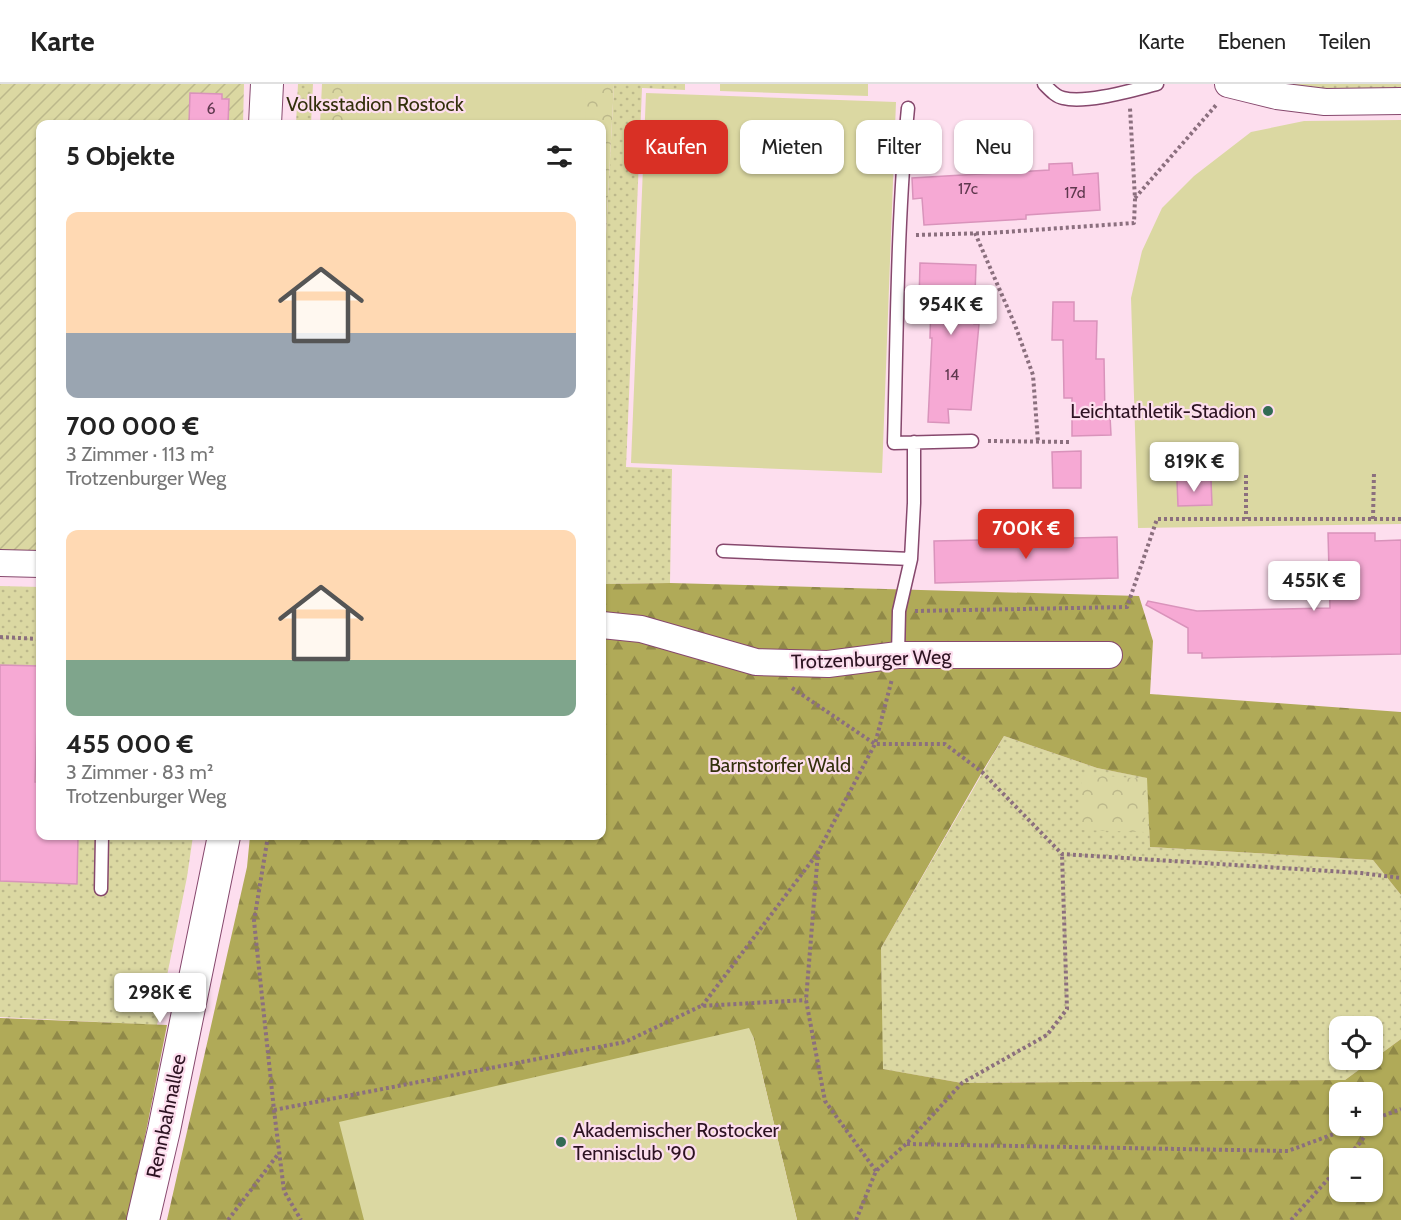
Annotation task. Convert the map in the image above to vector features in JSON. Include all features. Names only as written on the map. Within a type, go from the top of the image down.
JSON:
[{"type":"street","points":[[265,120],[267,84]]},
{"type":"street","points":[[1230,85],[1277,96],[1325,102],[1401,101]]},
{"type":"street","points":[[0,563],[36,564]]},
{"type":"street","name":"Trotzenburger Weg","points":[[606,625],[642,628],[756,662],[828,664],[898,655],[1109,655]]},
{"type":"street","name":"Rennbahnallee","points":[[143,1220],[164,1130],[223,840]]},
{"type":"lane","points":[[1044,84],[1060,98],[1081,100],[1157,84]]},
{"type":"lane","points":[[908,108],[900,236],[894,443],[972,441]]},
{"type":"lane","points":[[898,655],[899,611],[911,559],[914,442]]},
{"type":"lane","points":[[723,551],[911,559]]},
{"type":"lane","points":[[101,889],[102,840]]},
{"type":"path","points":[[1135,199],[1230,85]]},
{"type":"path","points":[[900,236],[1134,223],[1135,199],[1129,91]]},
{"type":"path","points":[[975,233],[1034,375],[1038,442]]},
{"type":"path","points":[[972,441],[1069,442]]},
{"type":"path","points":[[1373,519],[1374,473]]},
{"type":"path","points":[[1246,475],[1246,519]]},
{"type":"path","points":[[899,611],[1127,607],[1156,519],[1401,519]]},
{"type":"path","points":[[0,637],[36,639]]},
{"type":"path","points":[[701,1006],[818,852],[875,744],[898,655]]},
{"type":"path","points":[[756,662],[875,744],[945,744],[982,772],[1062,854],[1361,873],[1401,878]]},
{"type":"path","points":[[268,840],[254,921],[279,1153],[285,1191],[301,1220]]},
{"type":"path","points":[[818,852],[806,1000],[825,1101],[876,1171]]},
{"type":"path","points":[[856,1220],[876,1171],[906,1144],[962,1083],[1047,1035],[1067,1009],[1062,854]]},
{"type":"path","points":[[274,1110],[625,1042],[701,1006],[806,1000]]},
{"type":"path","points":[[1383,1116],[1401,1109]]},
{"type":"path","points":[[906,1144],[1288,1151],[1329,1136]]},
{"type":"path","points":[[1355,1148],[1365,1136]]},
{"type":"path","points":[[228,1220],[279,1153]]},
{"type":"path","points":[[1292,1220],[1329,1178]]},
{"type":"green space","points":[[0,84],[244,84],[243,120],[36,120],[36,551],[0,550]]},
{"type":"green space","points":[[298,84],[313,84],[311,120],[296,120]]},
{"type":"green space","name":"Volksstadion Rostock","points":[[322,84],[614,84],[606,233],[606,120],[320,120]]},
{"type":"green space","name":"Volksstadion Rostock","points":[[358,84],[586,84],[585,120],[356,120]]},
{"type":"green space","points":[[614,84],[685,84],[685,90],[642,88],[641,120],[624,120],[624,174],[638,174],[626,467],[672,469],[670,583],[606,584],[606,235]]},
{"type":"green space","points":[[720,84],[868,84],[868,96],[720,91]]},
{"type":"green space","points":[[1280,84],[1401,84],[1401,91],[1295,88]]},
{"type":"green space","points":[[646,93],[896,102],[895,120],[856,120],[856,174],[893,174],[882,473],[631,463],[643,174],[728,174],[728,120],[645,120]]},
{"type":"green space","name":"Leichtathletik-Stadion","points":[[1401,120],[1401,524],[1138,528],[1131,298],[1142,251],[1162,208],[1194,176],[1251,132],[1304,121]]},
{"type":"green space","name":"Barnstorfer Wald","points":[[670,583],[1139,596],[1153,641],[1150,694],[1401,712],[1401,895],[1373,860],[1150,847],[1147,778],[1097,768],[1004,736],[881,948],[883,1069],[962,1083],[1345,1080],[1359,1070],[1383,1070],[1383,1052],[1401,1039],[1401,1220],[797,1220],[753,1036],[435,1220],[167,1220],[247,867],[250,840],[606,840],[606,584]]},
{"type":"green space","points":[[0,586],[36,587],[36,840],[192,840],[157,1025],[0,1017]]},
{"type":"green space","points":[[1004,736],[1097,768],[1148,778],[1150,847],[1373,860],[1401,895],[1401,1039],[1383,1052],[1383,1016],[1329,1016],[1329,1070],[1359,1070],[1345,1080],[962,1083],[882,1069],[881,948]]},
{"type":"green space","points":[[1082,774],[1146,779],[1145,832],[1079,830]]},
{"type":"green space","points":[[0,1018],[167,1025],[127,1220],[0,1220]]},
{"type":"green space","name":"Akademischer Rostocker Tennisclub '90","points":[[749,1028],[753,1036],[797,1220],[364,1220],[339,1122]]},
{"type":"building","points":[[190,93],[222,94],[222,99],[229,99],[228,120],[189,120]]},
{"type":"building","points":[[1072,163],[1073,175],[1098,173],[1100,210],[1026,215],[1026,219],[924,225],[922,198],[913,199],[912,178],[1033,174],[1033,171],[1049,170],[1049,164]]},
{"type":"building","points":[[920,263],[976,265],[974,324],[979,324],[971,410],[948,409],[949,423],[928,422],[932,338],[930,338],[931,302],[919,301]]},
{"type":"building","points":[[1053,302],[1074,302],[1074,321],[1097,321],[1096,359],[1104,359],[1105,417],[1110,416],[1111,435],[1072,436],[1072,398],[1064,398],[1063,340],[1052,340]]},
{"type":"building","points":[[1081,451],[1081,488],[1053,488],[1052,452]]},
{"type":"building","points":[[1177,480],[1211,480],[1212,505],[1178,506]]},
{"type":"building","points":[[1328,533],[1375,533],[1375,541],[1401,540],[1401,654],[1202,658],[1202,653],[1188,653],[1188,628],[1146,605],[1148,601],[1197,611],[1330,608]]},
{"type":"building","points":[[1117,537],[1118,578],[935,583],[934,541]]},
{"type":"building","points":[[0,665],[36,666],[36,840],[78,840],[77,884],[0,881]]},
{"type":"place","name":"Leichtathletik-Stadion","points":[[1268,411]]},
{"type":"place","name":"Akademischer Rostocker Tennisclub '90","points":[[561,1142]]}]
